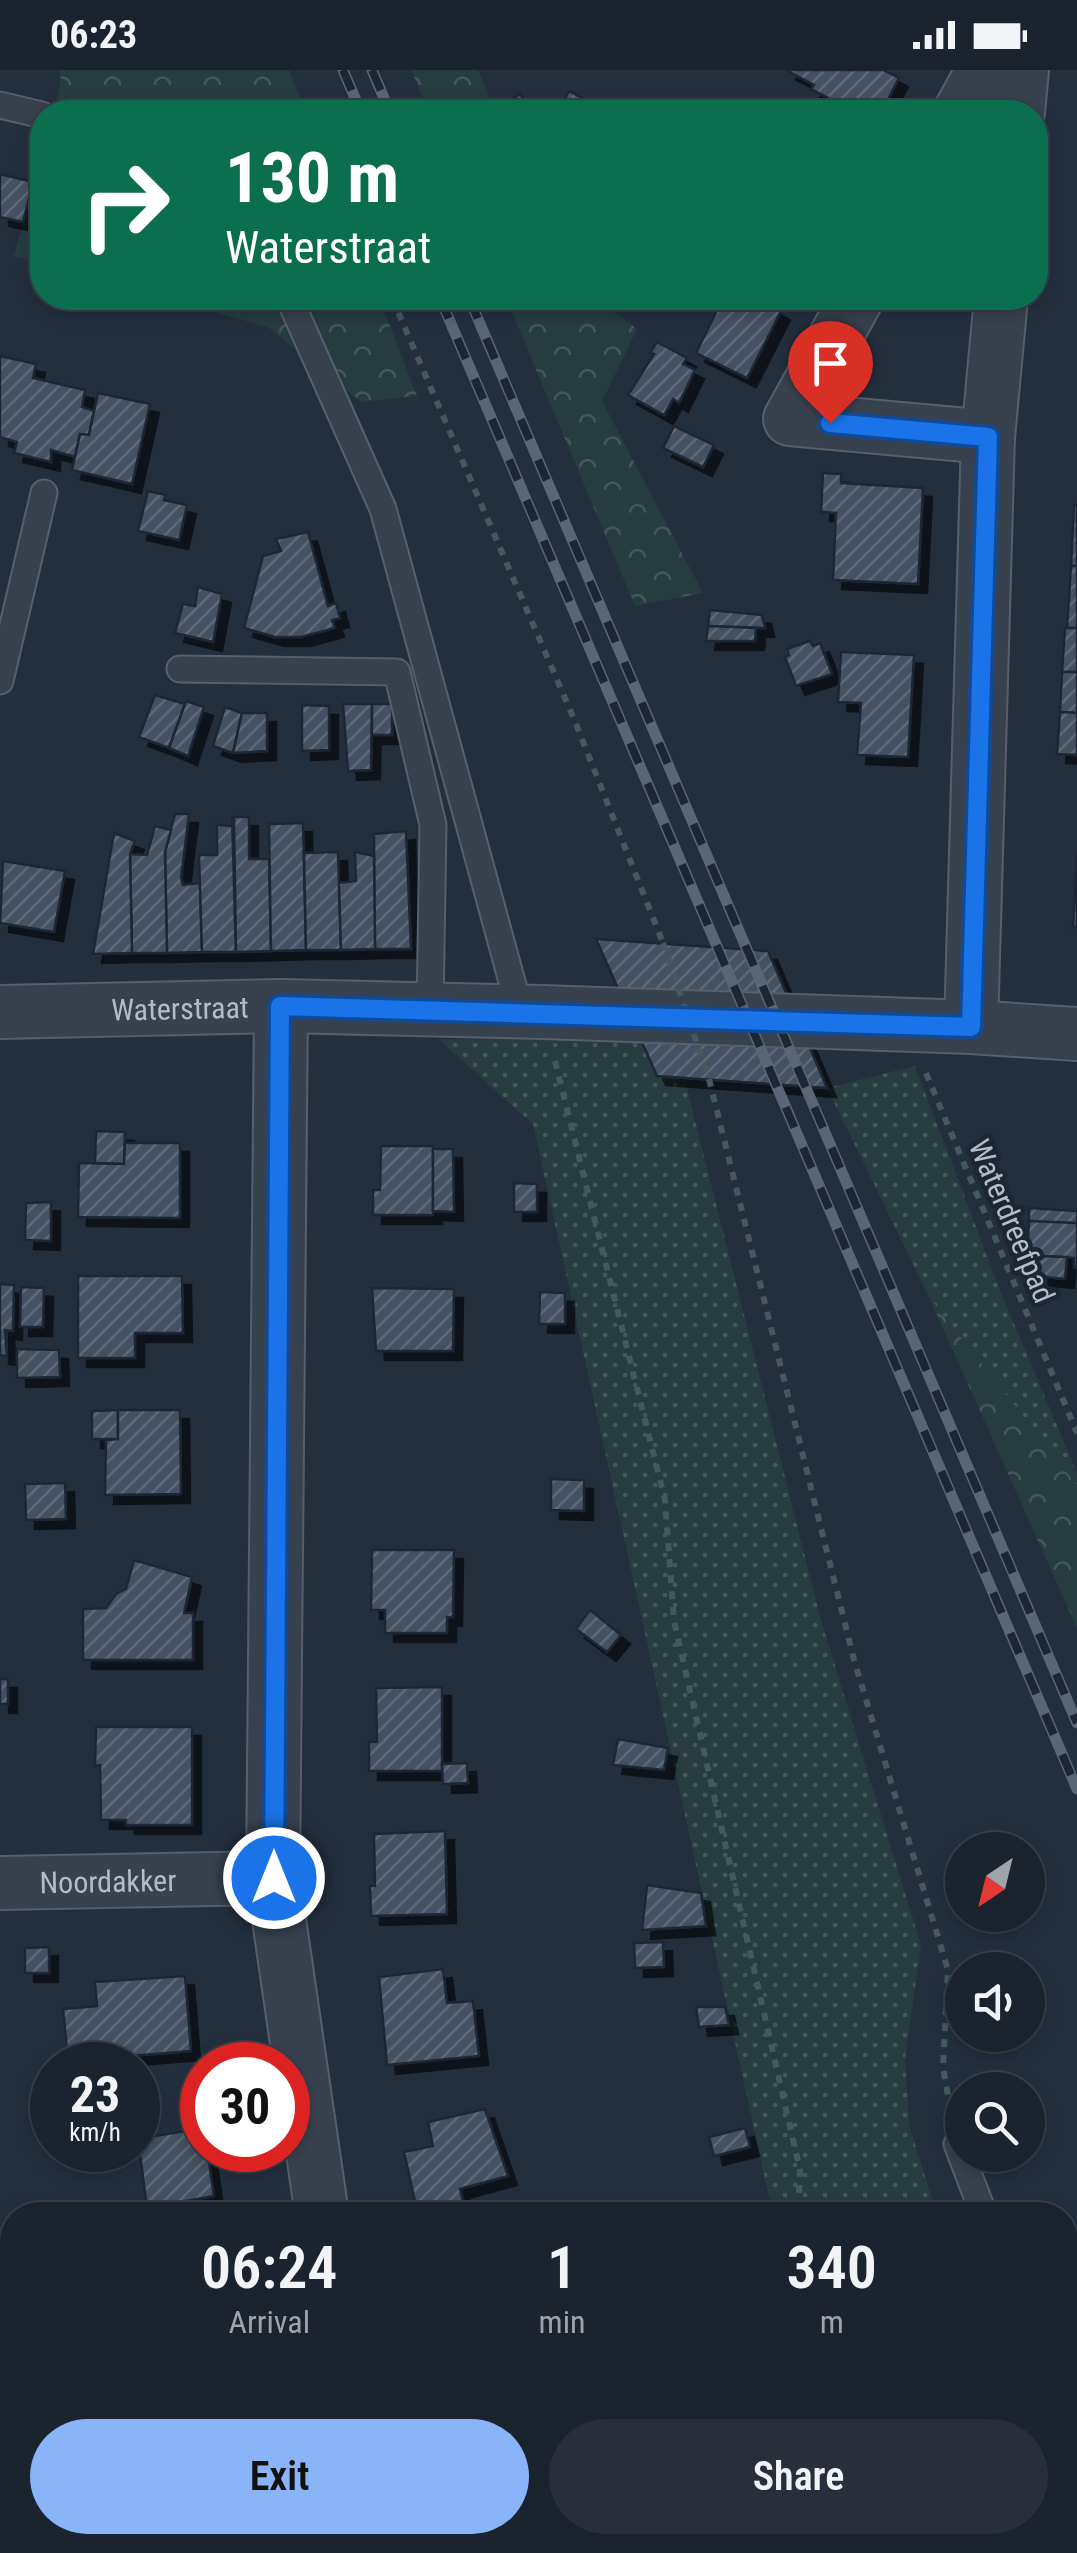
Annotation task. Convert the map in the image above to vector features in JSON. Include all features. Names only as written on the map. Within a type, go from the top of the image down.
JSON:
[{"type":"street","points":[[967,100],[983,70]]},
{"type":"street","points":[[1019,100],[1022,70]]},
{"type":"street","points":[[850,310],[790,419],[988,437]]},
{"type":"street","points":[[971,1027],[988,437],[1000,310]]},
{"type":"street","points":[[280,1006],[274,1878],[320,2202]]},
{"type":"street","name":"Waterstraat","points":[[0,1012],[280,1006],[971,1027],[1077,1034]]},
{"type":"street","name":"Noordakker","points":[[0,1884],[274,1878]]},
{"type":"lane","points":[[0,105],[30,113]]},
{"type":"lane","points":[[295,310],[383,509],[531,1012]]},
{"type":"lane","points":[[0,681],[44,493]]},
{"type":"lane","points":[[180,669],[398,672],[433,826],[430,1010]]},
{"type":"lane","points":[[968,2172],[979,2202]]},
{"type":"path","points":[[397,310],[574,719],[663,944],[709,1079],[854,1660],[948,1970],[945,2078]]},
{"type":"path","points":[[531,1012],[665,1500],[674,1620],[800,2170],[799,2202]]},
{"type":"path","name":"Waterdreefpad","points":[[906,1026],[1077,1433]]},
{"type":"green space","points":[[59,70],[289,70],[301,100],[57,100]]},
{"type":"green space","points":[[411,70],[478,70],[490,100],[424,100]]},
{"type":"green space","points":[[30,199],[30,261],[14,256]]},
{"type":"green space","points":[[206,310],[384,310],[417,396],[361,402],[268,327]]},
{"type":"green space","points":[[511,310],[612,310],[637,329],[602,401],[703,593],[635,606]]},
{"type":"green space","points":[[438,1039],[641,1040],[684,1077],[821,1620],[921,1945],[905,2058],[909,2125],[933,2202],[770,2202],[533,1124]]},
{"type":"green space","points":[[915,1066],[1003,1298],[1077,1473],[1077,1485],[929,1297],[827,1088]]},
{"type":"green space","points":[[929,1297],[1077,1485],[1077,1628]]},
{"type":"building","points":[[786,70],[883,70],[899,78],[887,100],[833,100],[811,89],[814,85]]},
{"type":"building","points":[[569,91],[586,100],[564,100]]},
{"type":"building","points":[[0,174],[30,181],[23,222],[0,217]]},
{"type":"building","points":[[717,310],[781,311],[747,378],[696,353]]},
{"type":"building","points":[[657,342],[687,358],[683,364],[695,370],[679,403],[673,399],[664,415],[628,395],[654,354],[650,353]]},
{"type":"building","points":[[0,356],[36,364],[33,378],[85,390],[82,407],[94,411],[89,435],[80,434],[75,457],[51,450],[51,462],[14,453],[17,442],[0,437]]},
{"type":"building","points":[[98,393],[150,404],[132,484],[72,470],[80,434],[89,435]]},
{"type":"building","points":[[674,426],[714,445],[703,467],[663,448]]},
{"type":"building","points":[[823,473],[841,474],[841,483],[923,488],[918,584],[833,580],[836,513],[821,512]]},
{"type":"building","points":[[148,491],[166,495],[164,500],[187,505],[179,540],[138,531]]},
{"type":"building","points":[[1074,505],[1077,566],[1071,566]]},
{"type":"building","points":[[308,532],[328,606],[336,603],[340,618],[332,620],[335,628],[301,637],[275,637],[244,628],[263,556],[281,551],[276,539]]},
{"type":"building","points":[[1071,566],[1077,566],[1077,628],[1067,628]]},
{"type":"building","points":[[198,587],[222,594],[213,642],[175,633],[183,604],[195,606]]},
{"type":"building","points":[[710,610],[762,615],[765,628],[708,626]]},
{"type":"building","points":[[708,626],[756,628],[755,641],[706,641]]},
{"type":"building","points":[[1065,628],[1077,628],[1077,672],[1062,672]]},
{"type":"building","points":[[810,641],[813,646],[820,643],[832,674],[796,686],[785,657],[789,655],[787,649]]},
{"type":"building","points":[[841,652],[914,655],[908,757],[857,755],[861,703],[838,702]]},
{"type":"building","points":[[1062,672],[1077,672],[1077,713],[1060,712]]},
{"type":"building","points":[[155,695],[185,704],[169,748],[139,737]]},
{"type":"building","points":[[186,701],[204,707],[188,756],[169,748]]},
{"type":"building","points":[[343,704],[372,704],[371,770],[348,771]]},
{"type":"building","points":[[372,704],[392,704],[392,735],[372,735]]},
{"type":"building","points":[[302,705],[329,706],[329,750],[302,751]]},
{"type":"building","points":[[225,707],[242,713],[233,753],[213,746]]},
{"type":"building","points":[[1060,712],[1077,713],[1077,755],[1057,754]]},
{"type":"building","points":[[242,713],[267,713],[267,751],[233,753]]},
{"type":"building","points":[[175,814],[189,814],[181,878],[183,885],[200,883],[202,952],[167,953],[165,852]]},
{"type":"building","points":[[232,817],[236,952],[202,952],[199,855],[217,855],[217,825],[232,826]]},
{"type":"building","points":[[234,817],[249,817],[249,859],[269,859],[271,951],[236,952]]},
{"type":"building","points":[[303,823],[306,950],[271,951],[269,824]]},
{"type":"building","points":[[155,826],[171,830],[165,852],[167,953],[132,953],[130,854],[147,855]]},
{"type":"building","points":[[406,831],[411,949],[375,949],[374,834]]},
{"type":"building","points":[[114,833],[135,841],[130,854],[132,953],[93,954]]},
{"type":"building","points":[[338,852],[341,950],[306,950],[304,853]]},
{"type":"building","points":[[355,852],[374,856],[375,949],[341,950],[339,883],[356,881]]},
{"type":"building","points":[[1077,853],[1077,927],[1073,927]]},
{"type":"building","points":[[3,861],[65,871],[54,932],[0,923]]},
{"type":"building","points":[[596,939],[768,951],[827,1088],[657,1076]]},
{"type":"building","points":[[96,1131],[125,1132],[124,1164],[95,1163]]},
{"type":"building","points":[[125,1143],[180,1143],[180,1218],[78,1217],[79,1163],[124,1164]]},
{"type":"building","points":[[381,1146],[433,1146],[433,1215],[373,1215],[373,1190],[380,1190]]},
{"type":"building","points":[[433,1149],[453,1149],[454,1212],[433,1211]]},
{"type":"building","points":[[514,1183],[537,1184],[537,1212],[514,1212]]},
{"type":"building","points":[[51,1202],[51,1241],[25,1240],[26,1203]]},
{"type":"building","points":[[1029,1208],[1077,1211],[1077,1224],[1029,1221]]},
{"type":"building","points":[[1029,1221],[1077,1223],[1077,1268],[1074,1258],[1027,1255]]},
{"type":"building","points":[[1033,1256],[1067,1257],[1065,1279],[1034,1276]]},
{"type":"building","points":[[78,1276],[182,1276],[183,1333],[135,1333],[135,1358],[78,1358]]},
{"type":"building","points":[[0,1284],[14,1285],[13,1331],[5,1330],[7,1356],[0,1355]]},
{"type":"building","points":[[21,1287],[44,1288],[43,1327],[20,1327]]},
{"type":"building","points":[[372,1288],[454,1289],[453,1351],[376,1351]]},
{"type":"building","points":[[540,1292],[565,1293],[565,1324],[539,1324]]},
{"type":"building","points":[[17,1349],[59,1350],[60,1377],[17,1378]]},
{"type":"building","points":[[118,1410],[118,1439],[92,1439],[92,1411]]},
{"type":"building","points":[[118,1410],[180,1410],[181,1494],[105,1495],[106,1440],[118,1439]]},
{"type":"building","points":[[551,1479],[584,1480],[584,1511],[551,1510]]},
{"type":"building","points":[[65,1483],[66,1519],[26,1520],[25,1484]]},
{"type":"building","points":[[372,1550],[454,1550],[453,1617],[447,1617],[447,1633],[385,1633],[385,1610],[371,1610]]},
{"type":"building","points":[[134,1560],[192,1577],[184,1613],[193,1613],[193,1660],[83,1660],[83,1609],[106,1608],[116,1594],[126,1589]]},
{"type":"building","points":[[590,1610],[621,1635],[607,1652],[576,1629]]},
{"type":"building","points":[[0,1679],[8,1679],[8,1704],[0,1704]]},
{"type":"building","points":[[442,1687],[442,1771],[369,1771],[369,1742],[377,1742],[376,1688]]},
{"type":"building","points":[[96,1727],[192,1727],[192,1825],[126,1825],[126,1820],[101,1820],[100,1765],[95,1766]]},
{"type":"building","points":[[618,1739],[668,1748],[664,1770],[613,1765]]},
{"type":"building","points":[[467,1763],[468,1783],[443,1784],[442,1764]]},
{"type":"building","points":[[445,1831],[447,1914],[371,1916],[374,1834]]},
{"type":"building","points":[[647,1885],[701,1893],[706,1926],[642,1930]]},
{"type":"building","points":[[663,1942],[664,1967],[635,1968],[634,1943]]},
{"type":"building","points":[[49,1947],[49,1973],[25,1973],[25,1948]]},
{"type":"building","points":[[443,1969],[447,2003],[473,2001],[479,2056],[387,2065],[379,1977]]},
{"type":"building","points":[[185,1976],[190,2042],[180,2042],[180,2052],[160,2054],[160,2042],[66,2042],[63,2009],[97,2006],[95,1982]]},
{"type":"building","points":[[696,2007],[725,2007],[729,2025],[699,2027]]},
{"type":"building","points":[[485,2109],[508,2176],[460,2189],[463,2202],[415,2202],[404,2152],[433,2146],[428,2122]]},
{"type":"building","points":[[745,2128],[750,2147],[714,2156],[709,2137]]},
{"type":"building","points":[[180,2132],[180,2172],[210,2172],[214,2196],[180,2202],[146,2202],[142,2172],[160,2172],[160,2135]]},
{"type":"railway","points":[[343,70],[356,100]]},
{"type":"railway","points":[[372,70],[385,100]]},
{"type":"railway","points":[[445,310],[1077,1789]]},
{"type":"railway","points":[[474,310],[1077,1723]]},
{"type":"route","points":[[274,1878],[280,1006],[971,1027],[988,437],[830,423]]}]
